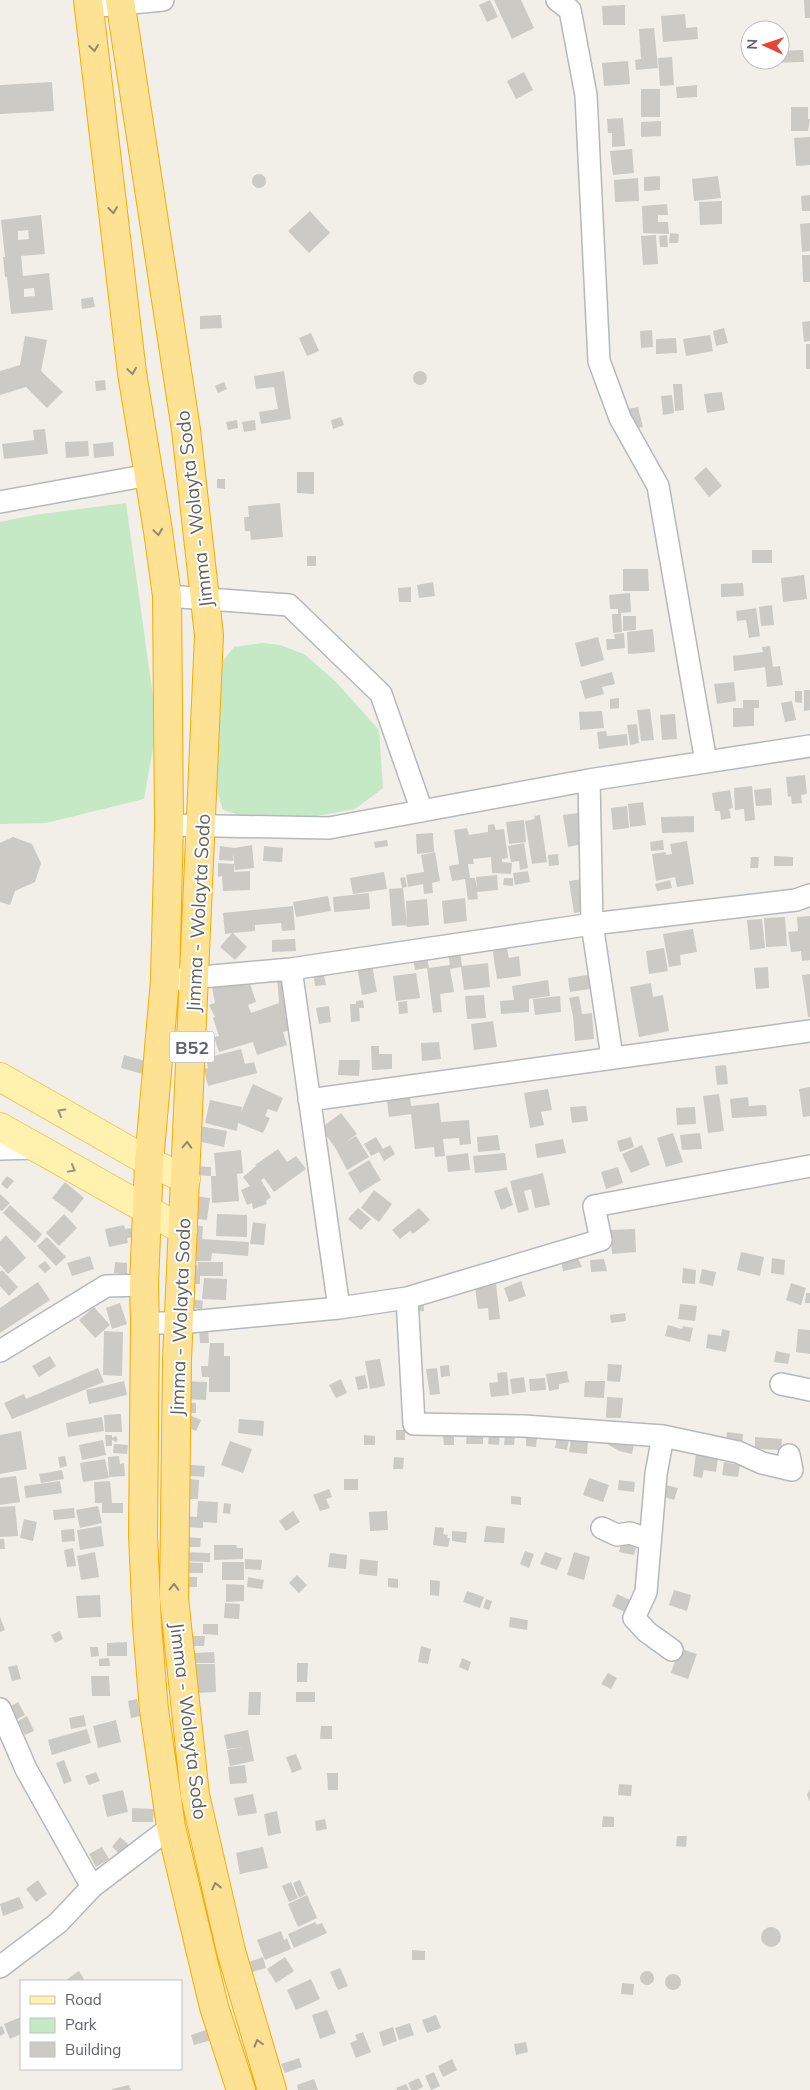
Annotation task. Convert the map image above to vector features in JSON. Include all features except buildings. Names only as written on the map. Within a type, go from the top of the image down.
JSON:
[{"type":"highway","name":"Jimma - Wolayta Sodo","points":[[121,2],[184,420],[209,635],[179,1323],[174,1598],[195,1795],[231,1951],[272,2090]]},
{"type":"highway","name":"Jimma - Wolayta Sodo","points":[[89,4],[132,373],[167,596],[169,825],[165,980],[149,1162],[144,1285],[143,1535],[147,1625],[154,1710],[171,1827],[214,2007],[241,2090]]},
{"type":"main road","points":[[0,1077],[149,1162],[186,1179]]},
{"type":"main road","points":[[0,1127],[183,1230]]},
{"type":"street","points":[[89,4],[163,0]]},
{"type":"street","points":[[557,0],[570,10],[586,95],[599,360],[620,418],[658,486],[706,762]]},
{"type":"street","points":[[5,497],[149,475]]},
{"type":"street","points":[[167,596],[289,604],[381,694],[422,811]]},
{"type":"street","points":[[169,825],[329,828],[589,780],[810,746]]},
{"type":"street","points":[[589,780],[592,924],[612,1057]]},
{"type":"street","points":[[165,980],[292,969],[592,924],[796,900],[810,894]]},
{"type":"street","points":[[292,969],[339,1308]]},
{"type":"street","points":[[310,1100],[810,1031]]},
{"type":"street","points":[[0,1149],[37,1148]]},
{"type":"street","points":[[145,1323],[179,1323],[339,1308],[407,1298],[601,1240],[594,1206],[810,1166]]},
{"type":"street","points":[[0,1351],[106,1286],[144,1285]]},
{"type":"street","points":[[407,1298],[414,1424],[524,1426],[663,1436],[738,1452],[762,1463],[792,1470],[789,1455]]},
{"type":"street","points":[[781,1384],[810,1390]]},
{"type":"street","points":[[663,1436],[656,1474],[646,1592],[634,1618],[646,1632],[672,1650]]},
{"type":"street","points":[[602,1528],[617,1535],[630,1533],[650,1540]]},
{"type":"street","points":[[0,1709],[26,1769],[92,1887]]},
{"type":"street","points":[[0,1966],[58,1923],[92,1887],[171,1827]]},
{"type":"green space","points":[[126,503],[157,725],[144,799],[46,823],[0,824],[0,522],[34,515]]},
{"type":"green space","points":[[262,643],[280,645],[304,654],[335,681],[379,730],[383,788],[355,809],[300,819],[253,819],[223,810],[213,778],[218,667],[234,647]]}]
